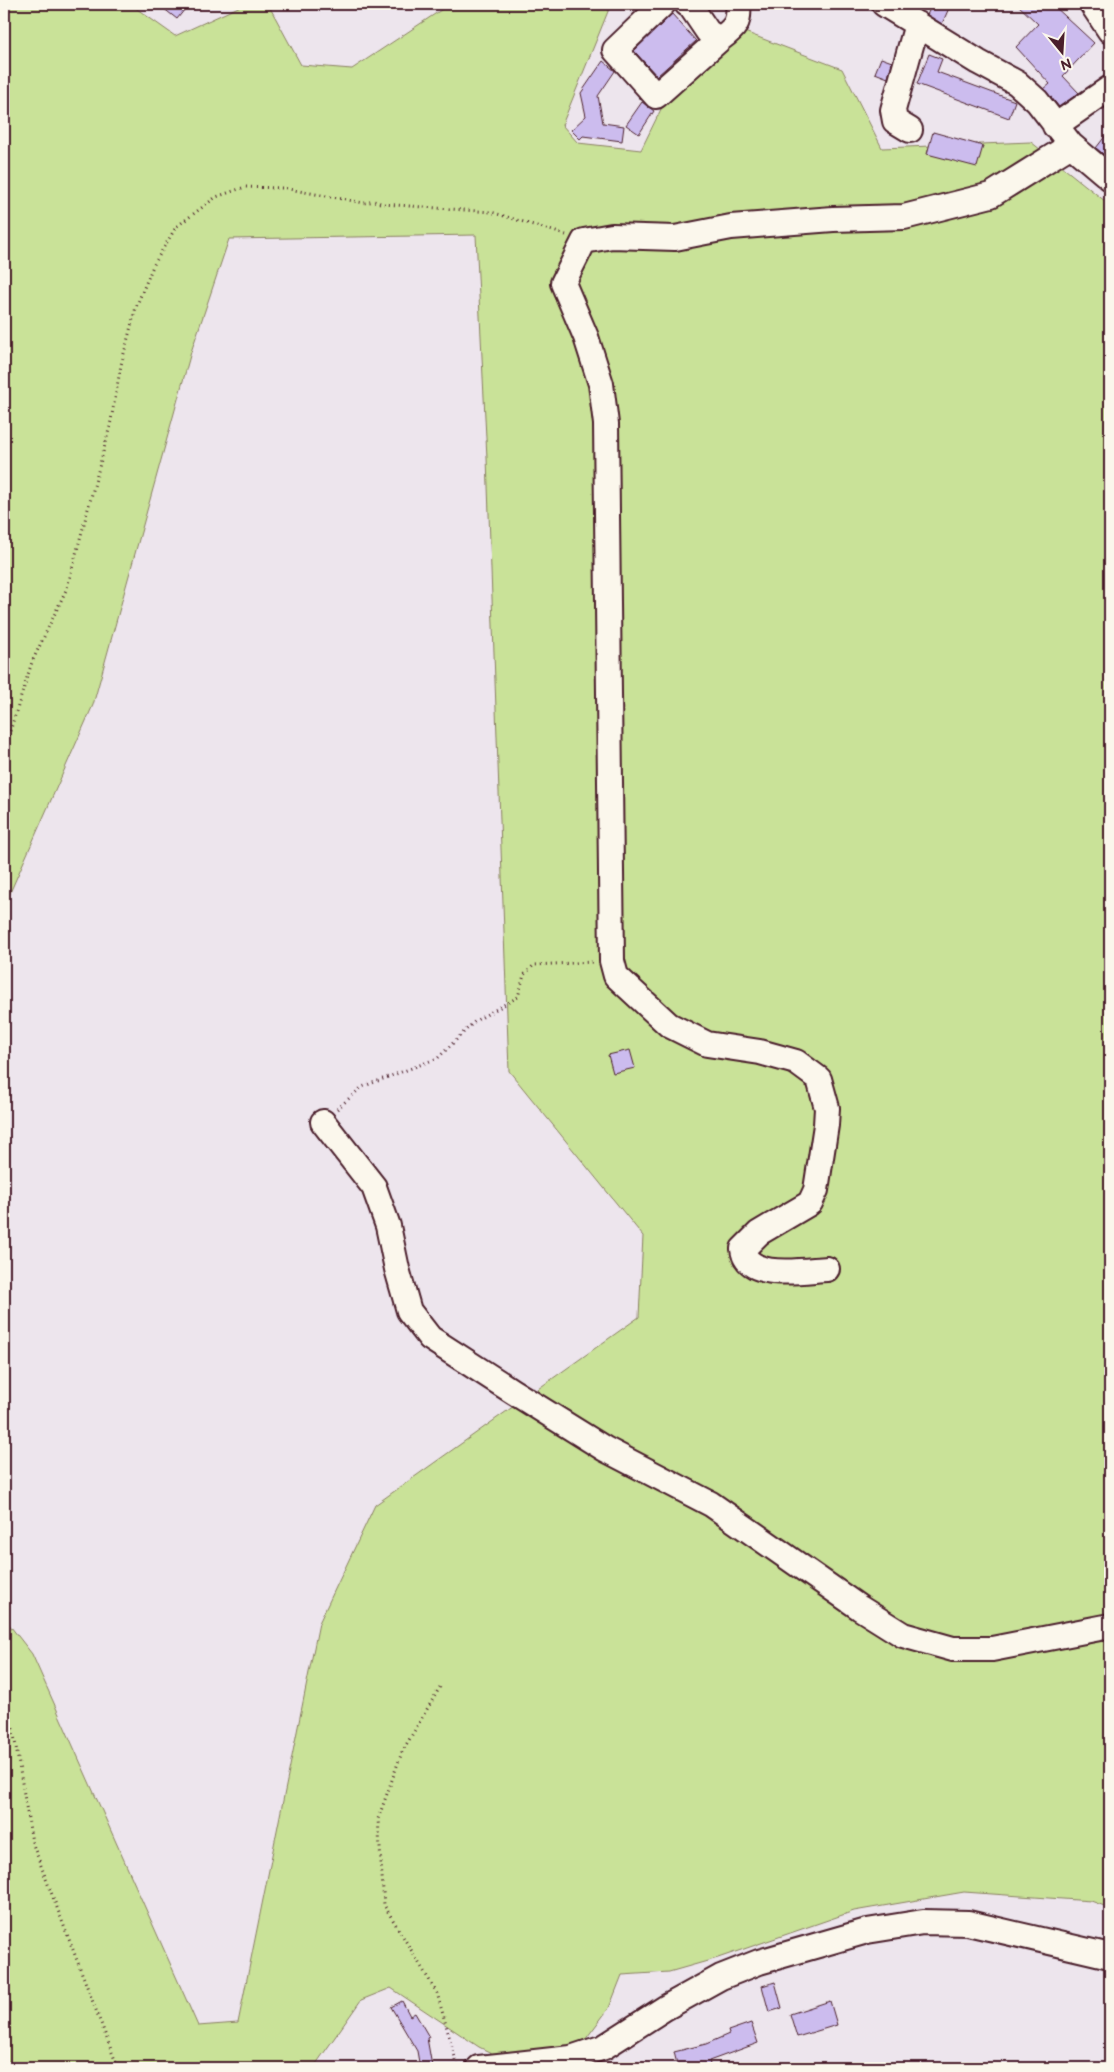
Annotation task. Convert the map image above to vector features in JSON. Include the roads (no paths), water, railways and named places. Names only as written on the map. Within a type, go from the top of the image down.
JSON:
[{"type":"street","points":[[663,4],[615,50],[656,96],[714,36],[724,4]]},
{"type":"street","points":[[687,4],[689,4],[714,36]]},
{"type":"street","points":[[714,36],[732,30],[739,18],[738,4]]},
{"type":"street","points":[[884,4],[978,62],[1017,83],[1037,102],[1071,145],[1110,178]]},
{"type":"street","points":[[1092,4],[1110,31]]},
{"type":"street","points":[[910,130],[895,121],[893,110],[917,24]]},
{"type":"street","points":[[1055,126],[1110,88]]},
{"type":"street","points":[[827,1269],[766,1271],[750,1264],[744,1256],[743,1249],[758,1233],[810,1203],[816,1190],[827,1108],[819,1079],[796,1062],[760,1052],[707,1044],[669,1025],[616,976],[612,961],[606,424],[601,384],[586,337],[563,284],[584,241],[612,236],[675,238],[731,227],[833,219],[904,217],[991,195],[1071,145]]},
{"type":"street","points":[[324,1122],[374,1187],[388,1226],[397,1269],[409,1311],[430,1338],[512,1391],[605,1449],[711,1504],[902,1635],[953,1649],[992,1649],[1110,1626]]},
{"type":"street","points":[[479,2068],[571,2058],[604,2047],[665,2008],[722,1977],[760,1962],[867,1931],[923,1922],[968,1923],[1110,1956]]}]
